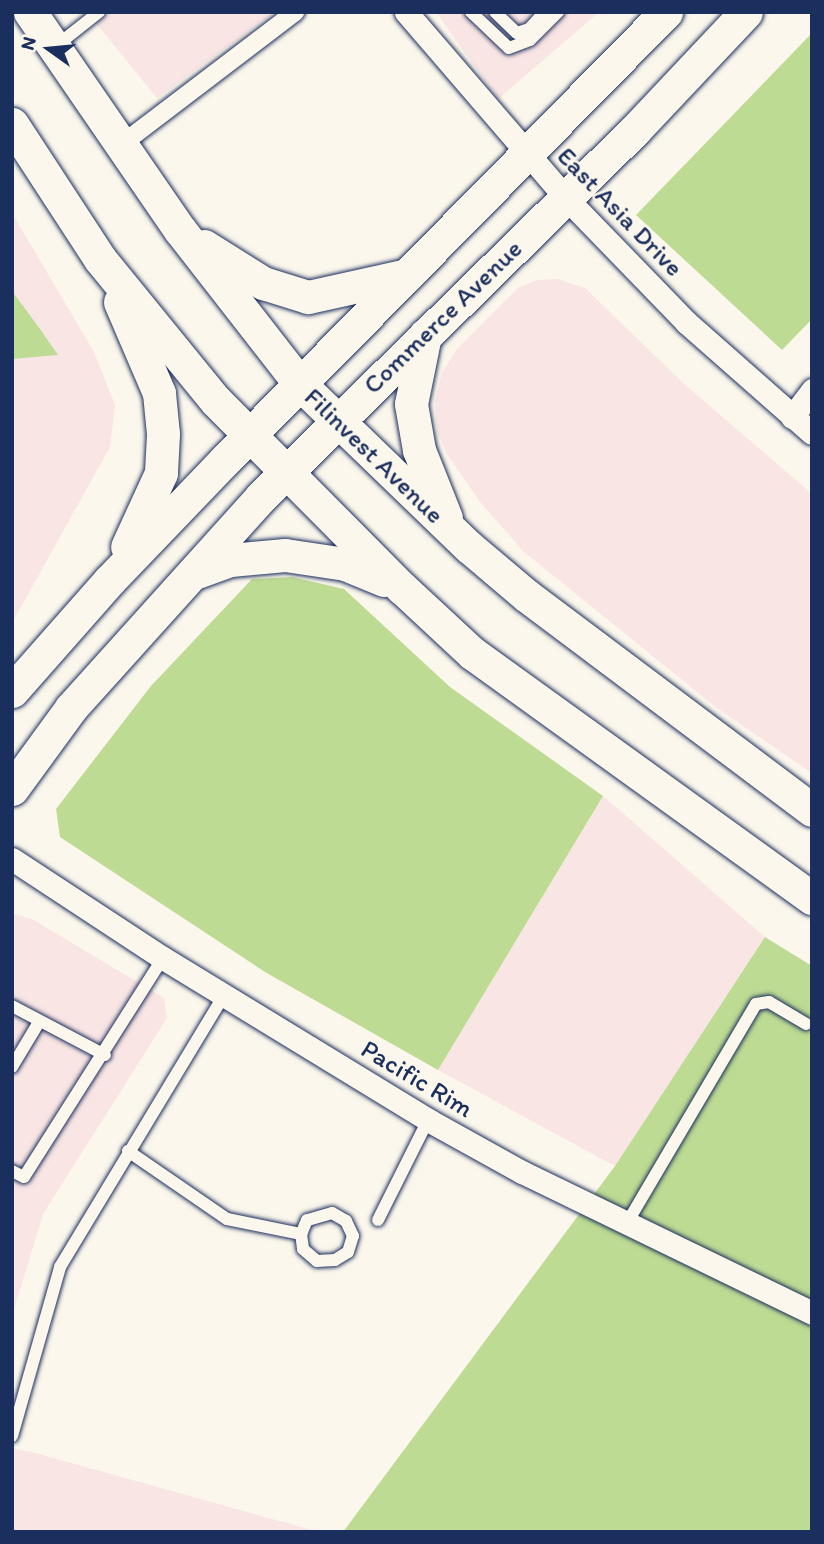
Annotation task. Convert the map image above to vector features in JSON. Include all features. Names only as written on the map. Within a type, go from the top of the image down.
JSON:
[{"type":"main road","name":"Filinvest Avenue","points":[[30,12],[180,230],[300,384],[469,547],[549,613],[812,810]]},
{"type":"main road","name":"Commerce Avenue","points":[[12,691],[110,580],[666,12]]},
{"type":"main road","name":"Commerce Avenue","points":[[12,789],[71,708],[286,473],[566,198],[746,12]]},
{"type":"main road","points":[[12,124],[100,259],[216,401],[402,588],[504,677],[812,898]]},
{"type":"main road","points":[[180,230],[239,271],[285,292],[308,298],[409,274]]},
{"type":"main road","points":[[100,259],[159,393],[163,434],[161,473],[110,580]]},
{"type":"main road","points":[[425,335],[411,404],[419,450],[441,511],[469,547]]},
{"type":"main road","points":[[187,580],[204,567],[230,560],[285,555],[345,564],[402,588]]},
{"type":"street","points":[[122,144],[295,12]]},
{"type":"street","name":"East Asia Drive","points":[[410,14],[566,198],[686,322],[812,433]]},
{"type":"street","points":[[792,417],[812,390]]},
{"type":"street","name":"Pacific Rim","points":[[13,858],[163,958],[428,1120],[626,1223],[812,1313]]},
{"type":"lane","points":[[53,48],[99,12]]},
{"type":"lane","points":[[471,12],[509,48],[530,40],[558,12]]},
{"type":"lane","points":[[495,12],[517,33],[529,29],[545,12]]},
{"type":"lane","points":[[12,1171],[24,1177],[105,1055],[163,958]]},
{"type":"lane","points":[[12,1436],[60,1267],[224,995]]},
{"type":"lane","points":[[626,1223],[756,1004],[769,1002],[806,1024]]},
{"type":"lane","points":[[12,1006],[105,1055]]},
{"type":"lane","points":[[12,1067],[39,1022]]},
{"type":"lane","points":[[378,1220],[428,1120]]},
{"type":"lane","points":[[128,1151],[227,1219],[300,1234]]},
{"type":"lane","points":[[332,1213],[346,1221],[353,1236],[348,1252],[335,1261],[317,1261],[303,1249],[300,1234],[307,1220],[332,1213]]},
{"type":"shaded area","points":[[87,12],[275,12],[157,98]]},
{"type":"shaded area","points":[[436,12],[599,12],[498,99]]},
{"type":"shaded area","points":[[12,213],[94,352],[115,405],[110,447],[12,623]]},
{"type":"shaded area","points":[[557,279],[585,288],[682,382],[812,494],[812,773],[718,709],[523,551],[481,503],[448,456],[437,431],[435,401],[442,373],[457,349],[518,288],[537,280]]},
{"type":"shaded area","points":[[603,796],[765,937],[615,1166],[438,1070]]},
{"type":"shaded area","points":[[12,913],[32,919],[164,998],[167,1018],[43,1214],[12,1316]]},
{"type":"shaded area","points":[[12,1448],[39,1454],[319,1532],[12,1532]]},
{"type":"green space","points":[[812,33],[812,319],[782,350],[636,215]]},
{"type":"green space","points":[[12,291],[40,329],[58,355],[12,359]]},
{"type":"green space","points":[[292,577],[344,589],[450,687],[603,796],[438,1070],[265,972],[60,837],[56,809],[151,686],[252,579]]},
{"type":"green space","points":[[765,937],[812,966],[812,1532],[343,1532],[615,1166]]}]
